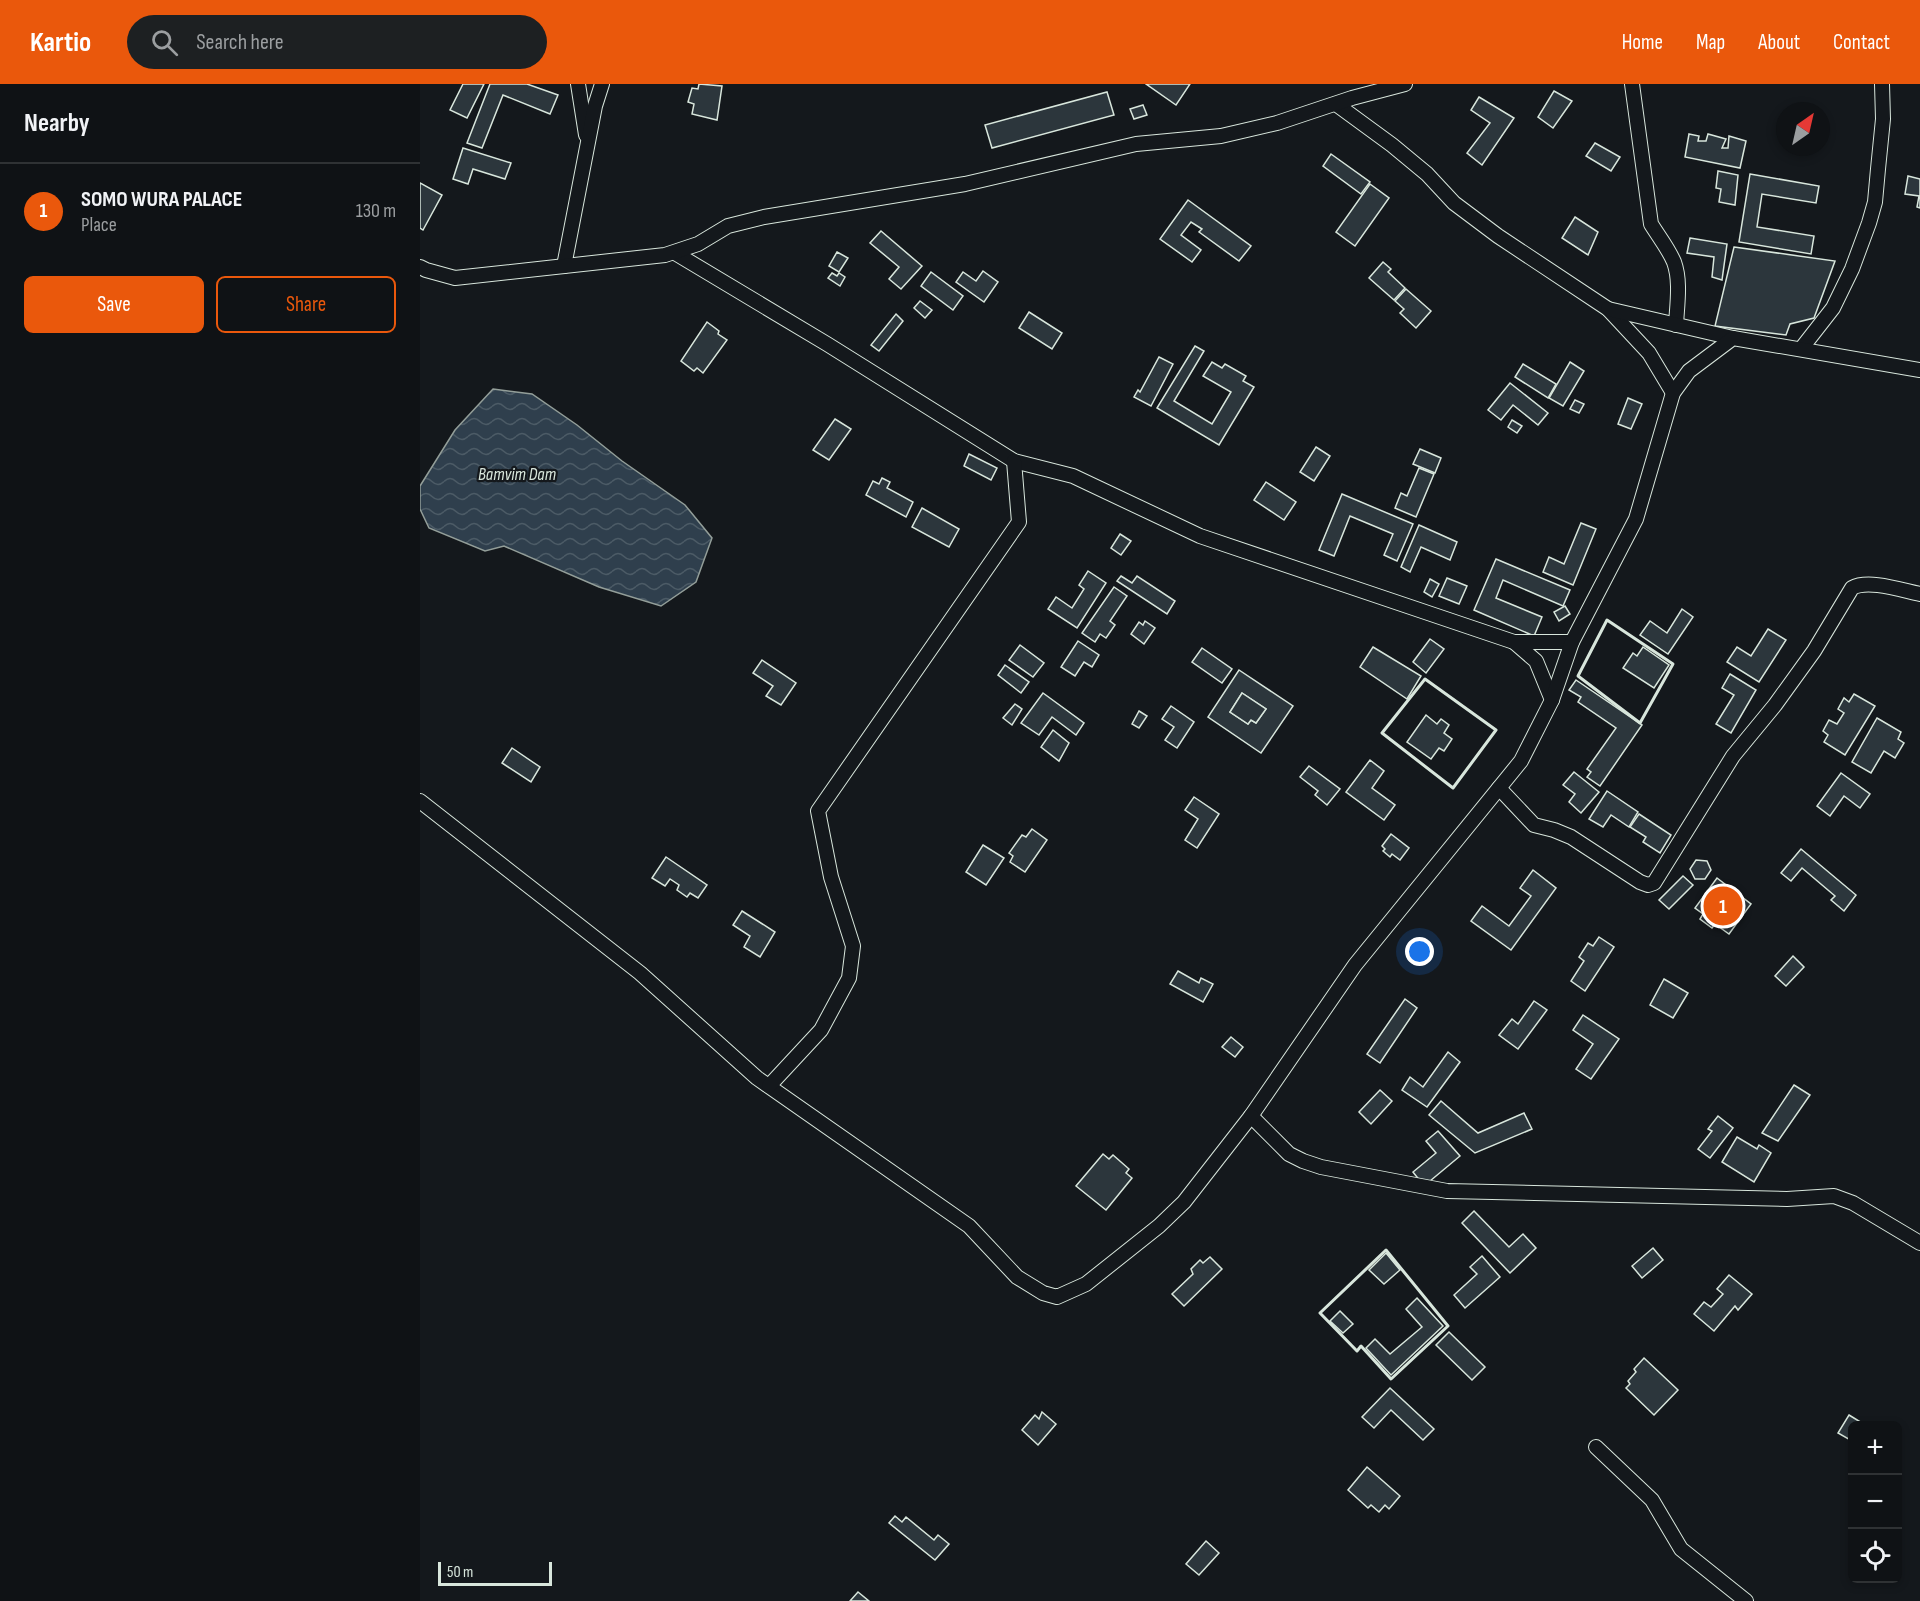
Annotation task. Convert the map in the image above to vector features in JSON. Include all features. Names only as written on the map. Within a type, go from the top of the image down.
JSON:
[{"type":"street","points":[[578,84],[587,146]]},
{"type":"street","points":[[564,266],[595,106],[602,84]]},
{"type":"street","points":[[420,267],[455,278],[675,253],[698,244],[728,226],[764,217],[965,184],[1136,144],[1221,136],[1276,123],[1405,84]]},
{"type":"street","points":[[1632,84],[1651,224],[1674,264],[1678,289],[1676,325]]},
{"type":"street","points":[[1801,349],[1833,308],[1864,239],[1875,202],[1882,119],[1882,84]]},
{"type":"street","points":[[1336,104],[1401,152],[1427,174],[1462,210],[1498,237],[1608,309],[1649,353],[1673,393]]},
{"type":"street","points":[[675,253],[827,344],[1014,461],[1073,476],[1200,536],[1514,642],[1572,642]]},
{"type":"street","points":[[1608,309],[1733,338],[1920,370]]},
{"type":"street","points":[[420,801],[640,973],[757,1078],[969,1226],[1017,1277],[1043,1293],[1057,1297],[1086,1284],[1159,1226],[1184,1202],[1251,1116],[1354,965],[1521,761],[1552,700],[1572,642],[1636,519],[1673,393],[1689,371],[1733,338]]},
{"type":"street","points":[[770,1086],[821,1030],[849,978],[853,946],[831,877],[818,811],[1018,522],[1014,461]]},
{"type":"street","points":[[1499,788],[1534,825],[1571,837],[1640,882],[1648,885],[1654,883],[1733,756],[1775,705],[1814,651],[1852,588],[1859,584],[1870,584],[1920,594]]},
{"type":"street","points":[[1514,642],[1536,661],[1552,700]]},
{"type":"street","points":[[1251,1116],[1288,1154],[1303,1161],[1426,1188],[1447,1191],[1648,1197],[1786,1199],[1834,1197],[1853,1203],[1920,1243]]},
{"type":"street","points":[[1596,1446],[1652,1500],[1681,1549],[1746,1601]]},
{"type":"water","name":"Bamvim Dam","points":[[493,389],[532,394],[685,505],[712,538],[696,582],[661,606],[599,587],[504,546],[485,551],[429,528],[420,509],[420,486],[455,430]]},
{"type":"building","points":[[463,84],[484,84],[467,118],[450,110]]},
{"type":"building","points":[[490,84],[527,84],[558,95],[550,114],[503,95],[482,148],[467,143]]},
{"type":"building","points":[[699,84],[722,86],[717,120],[692,114],[694,104],[688,102],[692,88],[698,89]]},
{"type":"building","points":[[1146,84],[1190,84],[1176,105]]},
{"type":"building","points":[[1554,91],[1572,101],[1553,128],[1538,117]]},
{"type":"building","points":[[1107,92],[1114,115],[992,148],[985,125]]},
{"type":"building","points":[[1479,97],[1514,118],[1482,165],[1467,153],[1490,123],[1471,110]]},
{"type":"building","points":[[1143,105],[1147,115],[1134,119],[1130,109]]},
{"type":"building","points":[[1689,134],[1699,136],[1698,141],[1706,141],[1708,134],[1726,139],[1722,148],[1728,148],[1729,136],[1746,141],[1740,168],[1685,157]]},
{"type":"building","points":[[1595,143],[1620,157],[1611,171],[1586,156]]},
{"type":"building","points":[[463,148],[511,163],[505,179],[473,169],[468,184],[453,179]]},
{"type":"building","points":[[1331,154],[1370,182],[1361,194],[1323,166]]},
{"type":"building","points":[[1718,171],[1738,175],[1735,205],[1719,202],[1721,189],[1716,188]]},
{"type":"building","points":[[1750,174],[1819,186],[1816,203],[1762,194],[1757,227],[1814,236],[1811,254],[1739,242]]},
{"type":"building","points":[[1908,176],[1920,179],[1920,208],[1917,207],[1919,196],[1905,194]]},
{"type":"building","points":[[420,183],[442,195],[423,230],[420,228]]},
{"type":"building","points":[[1370,184],[1389,198],[1355,246],[1336,232]]},
{"type":"building","points":[[1188,200],[1251,246],[1239,261],[1199,232],[1202,229],[1191,222],[1181,235],[1201,250],[1192,262],[1160,239]]},
{"type":"building","points":[[1575,217],[1598,232],[1588,255],[1562,238]]},
{"type":"building","points":[[881,231],[922,266],[901,289],[889,279],[899,267],[870,243]]},
{"type":"building","points":[[1690,238],[1727,244],[1722,280],[1712,277],[1714,257],[1687,253]]},
{"type":"building","points":[[1734,247],[1835,261],[1814,318],[1790,324],[1786,335],[1715,326]]},
{"type":"building","points":[[837,252],[848,258],[839,272],[829,266]]},
{"type":"building","points":[[1383,262],[1391,269],[1388,272],[1405,288],[1394,300],[1369,278]]},
{"type":"building","points":[[983,271],[998,282],[984,302],[956,282],[963,272],[976,281]]},
{"type":"building","points":[[931,272],[963,296],[953,310],[921,286]]},
{"type":"building","points":[[832,273],[837,276],[839,273],[845,277],[840,286],[828,278]]},
{"type":"building","points":[[1406,289],[1431,311],[1416,328],[1400,313],[1404,309],[1395,301]]},
{"type":"building","points":[[920,301],[932,310],[925,318],[914,308]]},
{"type":"building","points":[[1029,312],[1062,333],[1052,349],[1019,328]]},
{"type":"building","points":[[896,314],[903,321],[879,351],[871,345]]},
{"type":"building","points":[[707,322],[727,340],[703,373],[697,368],[694,371],[681,361]]},
{"type":"building","points":[[1195,346],[1204,351],[1174,401],[1212,424],[1231,392],[1203,376],[1212,362],[1222,368],[1225,364],[1246,376],[1243,381],[1254,387],[1219,445],[1157,408]]},
{"type":"building","points":[[1159,357],[1173,364],[1151,406],[1134,397],[1138,390],[1140,392]]},
{"type":"building","points":[[1570,362],[1584,371],[1563,406],[1549,398]]},
{"type":"building","points":[[1523,364],[1556,384],[1548,398],[1515,377]]},
{"type":"building","points":[[1510,383],[1548,413],[1538,425],[1513,405],[1501,420],[1488,410]]},
{"type":"building","points":[[1628,398],[1642,404],[1631,429],[1618,424]]},
{"type":"building","points":[[1575,400],[1584,404],[1579,413],[1570,409]]},
{"type":"building","points":[[835,419],[851,429],[829,460],[813,450]]},
{"type":"building","points":[[1512,420],[1522,426],[1517,433],[1508,427]]},
{"type":"building","points":[[1316,447],[1330,456],[1314,481],[1300,472]]},
{"type":"building","points":[[1420,449],[1441,458],[1435,473],[1413,464]]},
{"type":"building","points":[[969,454],[997,468],[991,480],[964,466]]},
{"type":"building","points":[[1419,468],[1434,474],[1416,517],[1395,508],[1401,493],[1407,496]]},
{"type":"building","points":[[882,478],[890,482],[887,488],[913,502],[906,517],[866,495],[873,481],[879,484]]},
{"type":"building","points":[[1266,482],[1296,502],[1284,520],[1254,500]]},
{"type":"building","points":[[1342,494],[1413,524],[1397,561],[1384,555],[1393,534],[1350,516],[1334,556],[1319,550]]},
{"type":"building","points":[[922,508],[959,529],[949,547],[912,527]]},
{"type":"building","points":[[1581,523],[1596,529],[1573,585],[1543,572],[1549,557],[1564,564]]},
{"type":"building","points":[[1419,525],[1457,542],[1450,560],[1421,547],[1410,572],[1401,567]]},
{"type":"building","points":[[1120,534],[1131,541],[1121,555],[1111,548]]},
{"type":"building","points":[[1496,559],[1570,590],[1563,606],[1503,580],[1496,598],[1542,617],[1534,636],[1474,610]]},
{"type":"building","points":[[1088,571],[1106,583],[1077,628],[1048,609],[1056,597],[1072,608],[1084,589],[1079,585]]},
{"type":"building","points":[[1121,576],[1132,583],[1137,576],[1175,601],[1167,614],[1117,581]]},
{"type":"building","points":[[1447,578],[1467,586],[1459,604],[1439,596]]},
{"type":"building","points":[[1430,579],[1439,584],[1432,597],[1424,592]]},
{"type":"building","points":[[1114,587],[1127,596],[1110,621],[1115,625],[1106,638],[1100,634],[1095,642],[1082,633]]},
{"type":"building","points":[[1565,606],[1570,614],[1559,621],[1554,612]]},
{"type":"building","points":[[1682,609],[1693,617],[1668,654],[1640,635],[1650,621],[1667,633]]},
{"type":"building","points":[[1145,621],[1155,628],[1144,644],[1131,634],[1139,622],[1143,625]]},
{"type":"building","points":[[1768,629],[1786,640],[1759,682],[1727,662],[1737,647],[1751,656]]},
{"type":"building","points":[[1430,639],[1444,649],[1426,673],[1413,662]]},
{"type":"building","points":[[1078,641],[1099,655],[1092,667],[1084,662],[1075,676],[1061,667]]},
{"type":"building","points":[[1020,645],[1044,663],[1033,677],[1009,660]]},
{"type":"building","points":[[1373,647],[1421,676],[1407,699],[1360,667]]},
{"type":"building","points":[[1643,647],[1669,665],[1654,688],[1623,668],[1633,653],[1637,656]]},
{"type":"building","points":[[1202,648],[1232,669],[1222,683],[1192,662]]},
{"type":"building","points":[[762,660],[796,683],[781,705],[766,696],[773,686],[753,673]]},
{"type":"building","points":[[1005,665],[1029,682],[1021,693],[998,675]]},
{"type":"building","points":[[1239,670],[1293,706],[1261,753],[1208,717]],"holes":[[[1242,693],[1266,709],[1256,723],[1251,720],[1248,724],[1230,712]]]},
{"type":"building","points":[[1730,674],[1756,690],[1731,733],[1716,724],[1734,695],[1722,688]]},
{"type":"building","points":[[1576,680],[1642,725],[1600,786],[1587,777],[1591,772],[1587,769],[1616,728],[1578,702],[1581,697],[1569,690]]},
{"type":"building","points":[[1043,693],[1084,723],[1076,735],[1052,717],[1039,735],[1021,723]]},
{"type":"building","points":[[1242,693],[1266,709],[1256,723],[1251,720],[1248,724],[1230,712]]},
{"type":"building","points":[[1854,694],[1875,706],[1845,755],[1824,742],[1828,735],[1823,731],[1829,720],[1837,724],[1844,713],[1838,709],[1844,698],[1849,702]]},
{"type":"building","points":[[1015,704],[1022,709],[1012,725],[1003,718]]},
{"type":"building","points":[[1171,706],[1194,722],[1177,748],[1165,740],[1174,727],[1162,719]]},
{"type":"building","points":[[1139,711],[1147,716],[1139,728],[1132,724]]},
{"type":"building","points":[[1426,715],[1437,724],[1441,719],[1449,725],[1444,733],[1452,739],[1444,751],[1439,748],[1431,759],[1407,742]]},
{"type":"building","points":[[1877,718],[1901,732],[1898,739],[1904,743],[1895,758],[1884,751],[1871,773],[1852,762]]},
{"type":"building","points":[[1053,730],[1069,743],[1059,761],[1041,747]]},
{"type":"building","points":[[512,748],[540,767],[531,782],[502,763]]},
{"type":"building","points":[[1370,760],[1384,771],[1372,788],[1395,805],[1384,820],[1346,792]]},
{"type":"building","points":[[1309,766],[1340,789],[1327,805],[1315,795],[1318,791],[1300,777]]},
{"type":"building","points":[[1574,772],[1599,792],[1581,813],[1569,802],[1575,794],[1563,785]]},
{"type":"building","points":[[1841,773],[1870,794],[1860,808],[1844,796],[1830,816],[1817,806]]},
{"type":"building","points":[[1607,791],[1638,812],[1629,827],[1611,815],[1603,827],[1589,819]]},
{"type":"building","points":[[1194,797],[1219,814],[1197,848],[1185,840],[1198,819],[1185,810]]},
{"type":"building","points":[[1639,814],[1671,835],[1660,853],[1643,842],[1646,837],[1630,827]]},
{"type":"building","points":[[1032,829],[1047,840],[1025,872],[1010,862],[1013,856],[1009,853],[1022,835],[1026,837]]},
{"type":"building","points":[[1391,834],[1409,848],[1400,860],[1392,854],[1390,857],[1383,851],[1385,849],[1382,846]]},
{"type":"building","points":[[983,845],[1004,858],[986,885],[966,872]]},
{"type":"building","points":[[1801,849],[1856,895],[1844,911],[1831,900],[1835,896],[1802,868],[1791,881],[1781,873]]},
{"type":"building","points":[[666,857],[707,885],[698,898],[690,893],[687,897],[677,890],[679,885],[670,879],[665,886],[652,878]]},
{"type":"building","points":[[1696,860],[1707,861],[1711,870],[1705,879],[1695,879],[1690,869]]},
{"type":"building","points":[[1533,870],[1556,888],[1511,950],[1471,921],[1482,906],[1509,926],[1531,896],[1520,888]]},
{"type":"building","points":[[1683,876],[1693,885],[1669,909],[1659,900]]},
{"type":"building","points":[[1717,878],[1751,904],[1729,934],[1715,924],[1712,928],[1700,919],[1703,914],[1695,908]]},
{"type":"building","points":[[742,911],[775,932],[760,957],[744,947],[750,936],[733,925]]},
{"type":"building","points":[[1599,937],[1614,947],[1585,991],[1571,981],[1584,961],[1579,957],[1588,943],[1593,946]]},
{"type":"building","points":[[1793,956],[1804,967],[1786,986],[1775,976]]},
{"type":"building","points":[[1178,971],[1199,983],[1201,978],[1213,984],[1203,1002],[1170,984]]},
{"type":"building","points":[[1664,979],[1688,993],[1673,1018],[1650,1005]]},
{"type":"building","points":[[1405,999],[1417,1008],[1380,1063],[1367,1054]]},
{"type":"building","points":[[1534,1001],[1547,1010],[1518,1049],[1499,1035],[1512,1019],[1518,1024]]},
{"type":"building","points":[[1583,1015],[1619,1039],[1591,1079],[1576,1069],[1593,1044],[1573,1030]]},
{"type":"building","points":[[1231,1037],[1243,1047],[1235,1057],[1222,1047]]},
{"type":"building","points":[[1448,1052],[1460,1062],[1427,1107],[1402,1090],[1410,1077],[1423,1087]]},
{"type":"building","points":[[1794,1085],[1810,1095],[1778,1141],[1762,1133]]},
{"type":"building","points":[[1380,1090],[1392,1101],[1371,1124],[1359,1112]]},
{"type":"building","points":[[1441,1101],[1478,1133],[1524,1113],[1532,1129],[1475,1153],[1429,1115]]},
{"type":"building","points":[[1718,1116],[1733,1128],[1710,1158],[1698,1149],[1712,1131],[1708,1129]]},
{"type":"building","points":[[1438,1131],[1460,1156],[1424,1186],[1413,1172],[1436,1153],[1426,1141]]},
{"type":"building","points":[[1737,1137],[1757,1149],[1759,1145],[1771,1153],[1754,1182],[1722,1162]]},
{"type":"building","points":[[1103,1154],[1109,1159],[1113,1155],[1129,1169],[1126,1173],[1132,1178],[1106,1210],[1076,1186]]},
{"type":"building","points":[[1474,1211],[1509,1247],[1523,1234],[1536,1248],[1510,1273],[1462,1223]]},
{"type":"building","points":[[1653,1248],[1663,1260],[1642,1278],[1632,1266]]},
{"type":"building","points":[[1386,1253],[1400,1270],[1384,1284],[1369,1270]]},
{"type":"building","points":[[1482,1256],[1500,1277],[1465,1308],[1454,1295],[1477,1274],[1470,1267]]},
{"type":"building","points":[[1210,1257],[1222,1269],[1184,1306],[1172,1294],[1193,1274],[1191,1269],[1200,1260],[1203,1263]]},
{"type":"building","points":[[1729,1275],[1752,1294],[1738,1310],[1735,1306],[1714,1331],[1694,1314],[1704,1302],[1711,1307],[1723,1294],[1717,1289]]},
{"type":"building","points":[[1417,1298],[1443,1326],[1391,1375],[1366,1348],[1375,1339],[1390,1354],[1422,1327],[1406,1309]]},
{"type":"building","points":[[1340,1311],[1353,1324],[1343,1333],[1330,1321]]},
{"type":"building","points":[[1449,1332],[1485,1367],[1472,1380],[1436,1345]]},
{"type":"building","points":[[1644,1358],[1678,1390],[1654,1415],[1626,1388],[1630,1384],[1628,1381],[1636,1372],[1634,1369]]},
{"type":"building","points":[[1390,1388],[1434,1429],[1423,1440],[1391,1410],[1374,1428],[1362,1417]]},
{"type":"building","points":[[1042,1412],[1056,1424],[1038,1445],[1022,1430],[1035,1415],[1039,1419]]},
{"type":"building","points":[[1849,1415],[1859,1421],[1848,1421],[1848,1439],[1838,1433]]},
{"type":"building","points":[[1367,1467],[1400,1496],[1389,1509],[1385,1505],[1379,1512],[1371,1505],[1368,1508],[1348,1490]]},
{"type":"building","points":[[895,1516],[902,1522],[906,1517],[934,1540],[938,1535],[949,1544],[935,1560],[889,1523]]},
{"type":"building","points":[[1206,1541],[1219,1553],[1199,1575],[1186,1564]]},
{"type":"building","points":[[858,1592],[869,1601],[850,1601]]},
{"type":"wall","points":[[1607,620],[1673,664],[1640,723],[1578,676],[1607,620]]},
{"type":"wall","points":[[1425,679],[1496,730],[1453,788],[1382,733],[1425,679]]},
{"type":"wall","points":[[1386,1250],[1448,1326],[1391,1379],[1361,1346],[1357,1351],[1320,1313],[1386,1250]]},
{"type":"place","name":"SOMO WURA PALACE","points":[[1723,906]]}]
